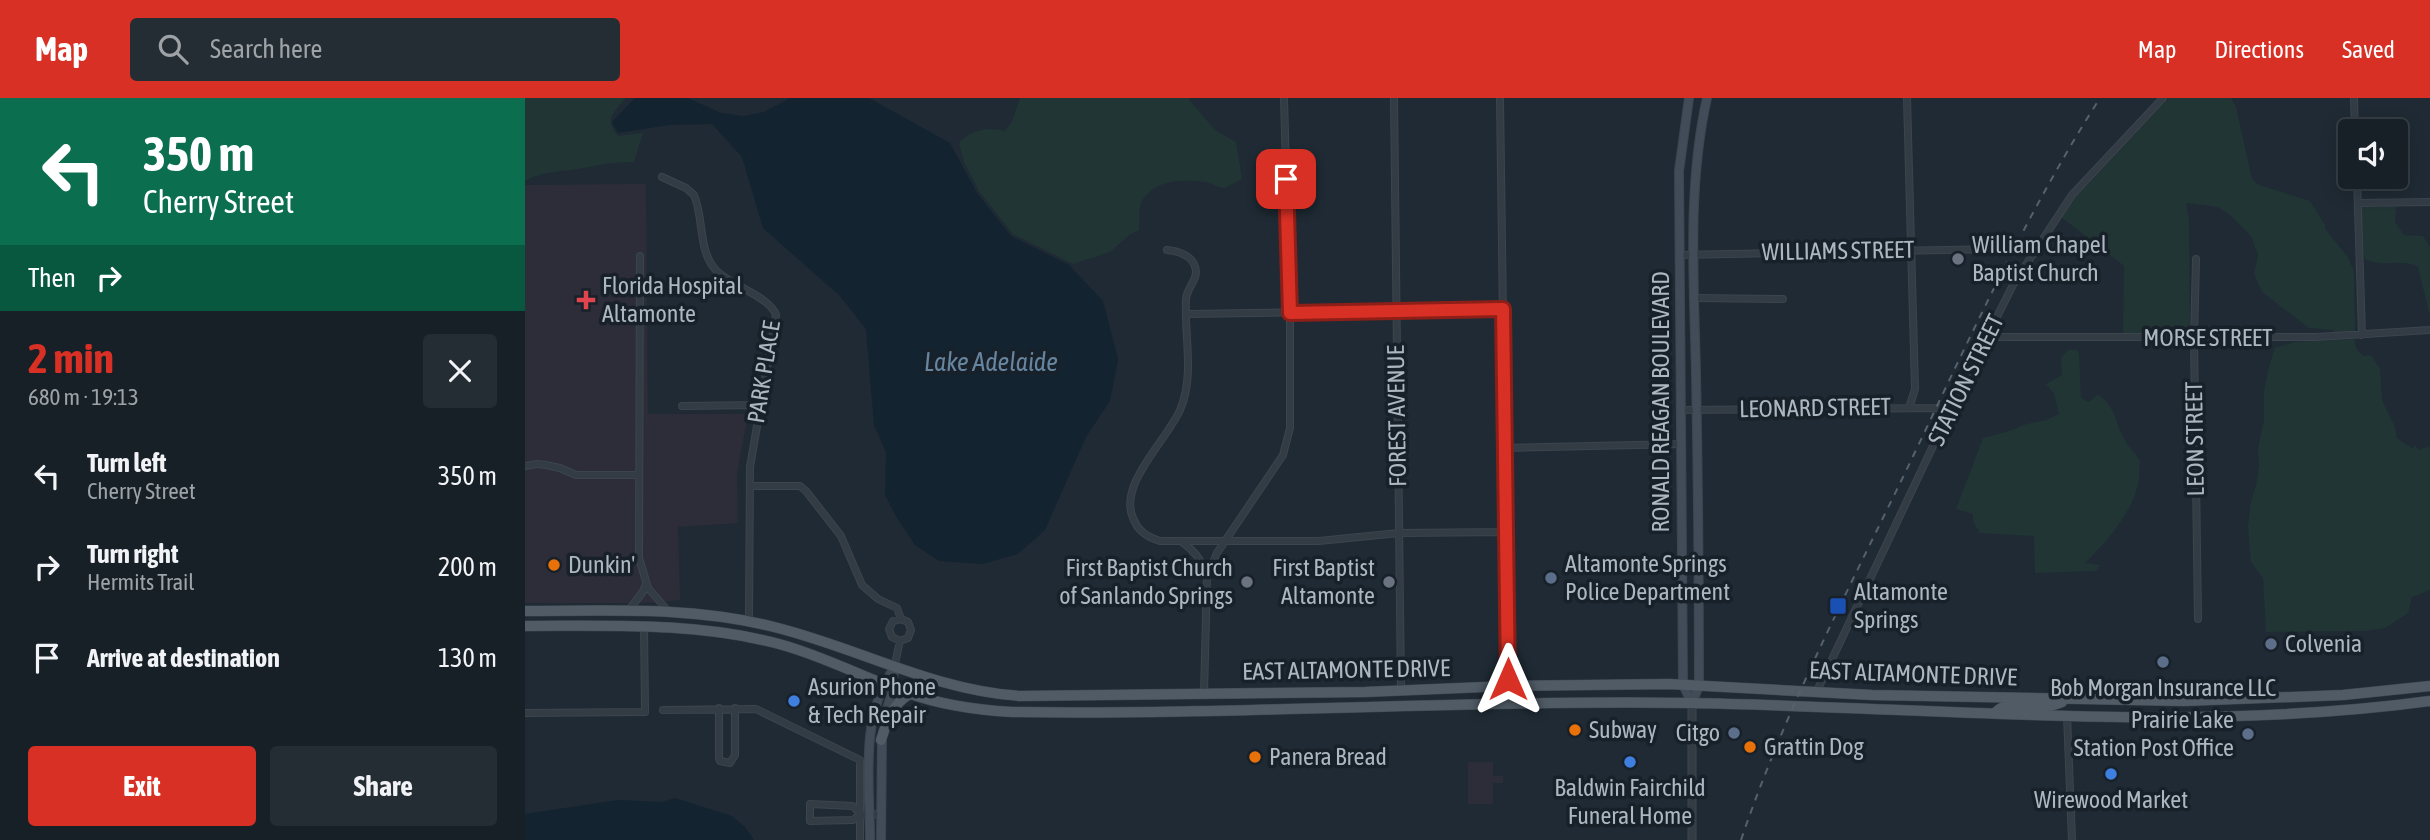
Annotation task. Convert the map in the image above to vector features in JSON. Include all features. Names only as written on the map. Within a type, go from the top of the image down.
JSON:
[{"type":"main road","name":"RONALD REAGAN BOULEVARD","points":[[1689,98],[1679,171],[1679,255],[1683,685],[1692,704]]},
{"type":"main road","name":"RONALD REAGAN BOULEVARD","points":[[1692,704],[1699,686],[1694,254],[1698,136],[1707,98]]},
{"type":"main road","name":"EAST ALTAMONTE DRIVE","points":[[525,611],[668,611],[749,621],[815,638],[940,682],[996,694],[1032,697],[1365,692],[1508,686],[1683,685],[1816,693],[2184,701],[2343,695],[2430,688]]},
{"type":"main road","points":[[543,626],[548,618],[562,611]]},
{"type":"main road","points":[[723,632],[749,621]]},
{"type":"main road","name":"EAST ALTAMONTE DRIVE","points":[[525,626],[644,626],[723,632],[807,652],[910,694],[949,705],[988,710],[1080,712],[1692,704],[2184,716],[2305,713],[2430,701]]},
{"type":"main road","points":[[745,636],[771,626]]},
{"type":"main road","points":[[881,840],[881,740],[888,685],[894,668]]},
{"type":"main road","points":[[870,840],[865,815],[870,730],[875,706],[888,685]]},
{"type":"main road","points":[[1491,706],[1501,699],[1508,686]]},
{"type":"main road","points":[[2357,708],[2360,700],[2370,697],[2430,688]]},
{"type":"main road","points":[[1345,708],[1353,698],[1365,692]]},
{"type":"main road","points":[[881,740],[894,708],[910,694]]},
{"type":"main road","points":[[1187,710],[1205,694]]},
{"type":"main road","points":[[1203,710],[1208,702],[1222,694]]},
{"type":"main road","points":[[1884,710],[1904,695]]},
{"type":"main road","points":[[1080,712],[1083,703],[1094,696]]},
{"type":"main road","points":[[1918,711],[1940,696]]},
{"type":"main road","points":[[2067,715],[2080,706],[2116,704],[2123,699]]},
{"type":"main road","points":[[1996,712],[2007,705],[2049,706],[2065,700]]},
{"type":"street","points":[[1207,578],[1217,553],[1283,455],[1289,440],[1290,313],[1284,98]]},
{"type":"street","name":"FOREST AVENUE","points":[[1395,98],[1401,691]]},
{"type":"street","points":[[1500,98],[1508,686]]},
{"type":"street","points":[[1907,98],[1909,249],[1915,389],[1909,408]]},
{"type":"street","name":"STATION STREET","points":[[1816,693],[1951,408],[2014,283],[2063,208],[2164,98]]},
{"type":"street","points":[[2354,98],[2355,119]]},
{"type":"street","name":"PARK PLACE","points":[[662,177],[694,195],[708,258],[713,268],[774,310],[776,320],[751,450],[749,621]]},
{"type":"street","points":[[2357,189],[2362,335]]},
{"type":"street","points":[[2358,203],[2430,202]]},
{"type":"street","name":"WILLIAMS STREET","points":[[1679,255],[1997,248]]},
{"type":"street","points":[[1167,250],[1178,251],[1194,264],[1196,273],[1195,280],[1188,289],[1185,396],[1179,412],[1138,480],[1129,503],[1131,514],[1141,532],[1160,541],[1319,541],[1399,533],[1507,532]]},
{"type":"street","points":[[639,256],[639,558],[646,584],[668,611]]},
{"type":"street","name":"LEON STREET","points":[[2196,259],[2194,339],[2198,619]]},
{"type":"street","points":[[1694,298],[1783,299]]},
{"type":"street","points":[[1187,314],[1503,309]]},
{"type":"street","name":"MORSE STREET","points":[[1986,337],[2194,339],[2362,335],[2430,330]]},
{"type":"street","points":[[681,406],[761,405]]},
{"type":"street","name":"LEONARD STREET","points":[[1680,410],[1951,408]]},
{"type":"street","points":[[1506,448],[1682,444]]},
{"type":"street","points":[[525,466],[546,465],[576,475],[638,475]]},
{"type":"street","points":[[750,486],[800,486],[806,491],[841,536],[862,585],[878,599],[897,608],[901,619]]},
{"type":"street","points":[[1181,541],[1202,561],[1207,578],[1205,694]]},
{"type":"street","points":[[628,611],[646,584]]},
{"type":"street","points":[[901,619],[908,622],[911,630],[908,638],[900,640],[892,637],[889,629],[893,621],[901,619]]},
{"type":"street","points":[[525,713],[645,712],[644,626]]},
{"type":"street","points":[[894,668],[900,640]]},
{"type":"street","points":[[2184,701],[2184,716]]},
{"type":"street","name":"RONALD REAGAN BOULEVARD","points":[[1692,704],[1692,840]]},
{"type":"street","points":[[719,708],[719,758],[720,761],[730,763],[735,755],[735,708]]},
{"type":"street","points":[[663,710],[756,709],[860,760],[865,815],[860,840]]},
{"type":"street","points":[[2067,715],[2072,840]]},
{"type":"street","points":[[865,815],[853,806],[810,804],[810,821],[853,820],[865,815],[881,814]]},
{"type":"shaded area","name":"Florida Hospital Altamonte","points":[[646,184],[648,414],[748,414],[737,474],[738,523],[678,527],[680,600],[647,603],[525,603],[525,185]]},
{"type":"shaded area","points":[[1468,762],[1493,762],[1493,776],[1503,776],[1503,783],[1493,783],[1493,804],[1468,804]]},
{"type":"green space","points":[[525,98],[625,98],[614,113],[611,125],[618,136],[643,133],[634,162],[547,173],[525,181]]},
{"type":"green space","points":[[1020,98],[1188,98],[1215,130],[1236,142],[1242,179],[1225,188],[1196,181],[1178,181],[1153,189],[1141,203],[1139,230],[1110,252],[1073,264],[1013,234],[979,191],[964,162],[959,143],[980,130],[1005,131],[1012,121]]},
{"type":"green space","points":[[2169,98],[2231,98],[2236,107],[2252,179],[2259,185],[2310,201],[2325,229],[2347,256],[2354,271],[2355,331],[2334,332],[2309,328],[2262,292],[2254,274],[2258,255],[2251,236],[2218,207],[2186,203],[2189,219],[2190,335],[2123,335],[2124,266],[2061,217],[2075,198]]},
{"type":"green space","points":[[2362,207],[2396,207],[2395,222],[2404,235],[2423,236],[2430,247],[2430,316],[2418,267],[2365,259]]},
{"type":"green space","points":[[2355,339],[2359,352],[2363,356],[2371,355],[2380,369],[2382,400],[2395,427],[2397,438],[2412,448],[2415,445],[2419,450],[2430,446],[2430,590],[2412,597],[2408,613],[2385,628],[2366,631],[2266,632],[2263,578],[2251,562],[2248,527],[2259,466],[2258,448],[2264,420],[2264,391],[2269,366],[2275,348],[2295,342]]},
{"type":"green space","points":[[2068,350],[2076,350],[2079,353],[2081,398],[2089,402],[2098,394],[2109,405],[2127,444],[2140,460],[2139,482],[2123,519],[2085,563],[2100,565],[2096,571],[2035,573],[2034,536],[1980,533],[1973,521],[1973,514],[1956,509],[1983,438],[2059,414],[2054,394],[2046,384],[2062,375],[2061,358]]},
{"type":"water","name":"Lake Adelaide","points":[[635,98],[688,98],[721,113],[743,116],[764,112],[790,98],[869,98],[950,143],[977,193],[1011,236],[1069,265],[1103,301],[1118,359],[1110,401],[1086,437],[1045,530],[1018,554],[983,564],[939,561],[915,545],[885,495],[886,452],[874,425],[866,329],[840,296],[763,228],[742,157],[712,124],[669,125],[618,133],[612,122]]},
{"type":"water","points":[[675,798],[732,816],[745,827],[754,840],[525,840],[525,814],[618,800],[663,802]]},
{"type":"railway","points":[[1741,840],[1796,700],[1997,282],[2046,189],[2100,98]]},
{"type":"place","name":"William Chapel Baptist Church","points":[[1958,259]]},
{"type":"place","name":"Florida Hospital Altamonte","points":[[586,300]]},
{"type":"place","name":"Dunkin'","points":[[554,565]]},
{"type":"place","name":"Altamonte Springs Police Department","points":[[1551,578]]},
{"type":"place","name":"First Baptist Church of Sanlando Springs","points":[[1247,582]]},
{"type":"place","name":"First Baptist Altamonte","points":[[1389,582]]},
{"type":"place","name":"Altamonte Springs","points":[[1838,606]]},
{"type":"place","name":"Colvenia","points":[[2271,644]]},
{"type":"place","name":"Bob Morgan Insurance LLC","points":[[2163,662]]},
{"type":"place","name":"Asurion Phone & Tech Repair","points":[[794,701]]},
{"type":"place","name":"Subway","points":[[1575,730]]},
{"type":"place","name":"Citgo","points":[[1734,733]]},
{"type":"place","name":"Prairie Lake Station Post Office","points":[[2248,734]]},
{"type":"place","name":"Grattin Dog","points":[[1750,747]]},
{"type":"place","name":"Panera Bread","points":[[1255,757]]},
{"type":"place","name":"Baldwin Fairchild Funeral Home","points":[[1630,762]]},
{"type":"place","name":"Wirewood Market","points":[[2111,774]]},
{"type":"route","points":[[1286,179],[1290,313],[1503,309],[1508,679]]}]
